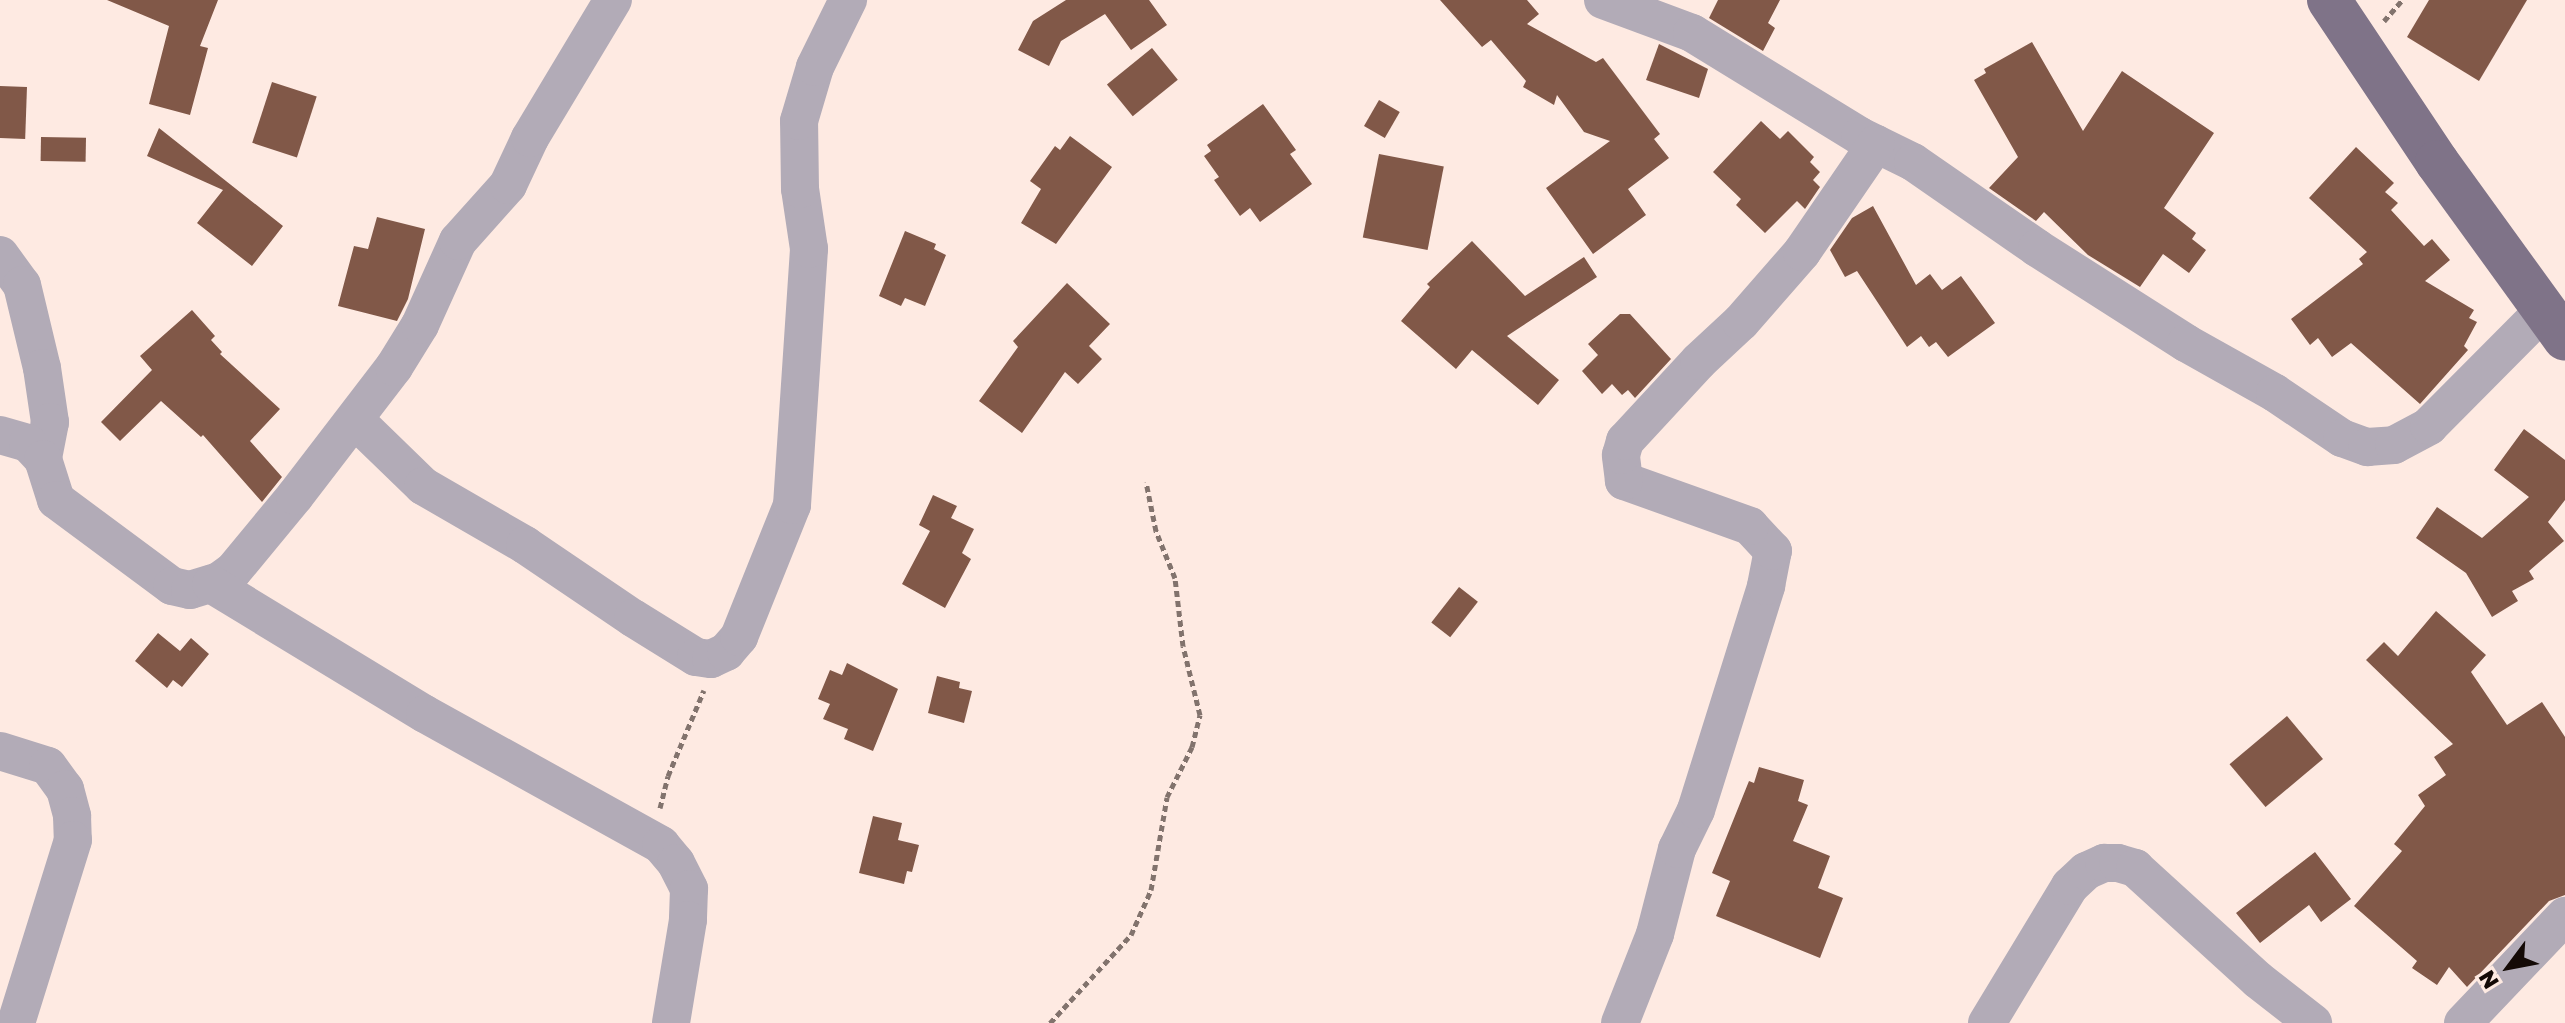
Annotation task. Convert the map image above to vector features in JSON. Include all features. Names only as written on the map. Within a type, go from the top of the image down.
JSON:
[{"type":"main road","points":[[2329,0],[2437,162],[2555,324]]},
{"type":"street","points":[[0,435],[28,443],[43,459],[56,500],[172,586],[190,590],[211,584],[233,571],[355,420],[420,325],[458,241],[508,185],[530,138],[613,0]]},
{"type":"street","points":[[355,420],[423,486],[525,545],[696,657],[711,659],[726,652],[739,637],[792,505],[809,249],[800,189],[799,121],[815,67],[848,0]]},
{"type":"street","points":[[1603,0],[1692,33],[1876,144],[1913,162],[2037,248],[2186,343],[2275,393],[2342,438],[2367,447],[2394,445],[2429,426],[2555,324]]},
{"type":"street","points":[[1620,1023],[1655,934],[1677,849],[1696,810],[1766,586],[1773,551],[1750,526],[1624,481],[1621,455],[1625,441],[1699,361],[1741,322],[1802,252],[1876,144]]},
{"type":"street","points":[[0,255],[22,285],[42,368],[50,422],[43,459]]},
{"type":"street","points":[[211,584],[425,714],[661,845],[676,863],[689,889],[688,920],[671,1023]]},
{"type":"street","points":[[0,751],[48,766],[65,789],[72,816],[73,840],[16,1023]]},
{"type":"street","points":[[1987,1023],[2070,886],[2086,871],[2104,863],[2118,863],[2135,868],[2258,980],[2313,1023]]},
{"type":"street","points":[[2463,1023],[2565,916]]},
{"type":"path","points":[[1050,1023],[1131,935],[1151,890],[1167,797],[1192,747],[1200,715],[1183,646],[1175,578],[1156,531],[1146,482]]},
{"type":"path","points":[[661,845],[660,806],[668,776],[700,706],[711,659]]},
{"type":"building","points":[[107,0],[218,0],[200,46],[208,48],[190,115],[149,104],[169,26]]},
{"type":"building","points":[[1066,0],[1149,0],[1167,25],[1131,50],[1105,14],[1061,41],[1049,66],[1018,50],[1033,21]]},
{"type":"building","points":[[1440,0],[1527,0],[1539,14],[1527,24],[1596,62],[1603,58],[1660,134],[1654,139],[1669,158],[1628,189],[1646,215],[1593,254],[1546,188],[1610,141],[1584,132],[1557,95],[1554,105],[1523,87],[1526,81],[1491,40],[1482,47]]},
{"type":"building","points":[[1718,0],[1780,0],[1768,23],[1775,28],[1763,51],[1709,18]]},
{"type":"building","points":[[2429,0],[2527,0],[2479,81],[2407,37]]},
{"type":"building","points":[[2032,42],[2083,131],[2122,71],[2214,133],[2164,208],[2196,233],[2192,239],[2206,250],[2189,273],[2163,254],[2140,287],[2088,255],[2044,212],[2036,221],[1989,188],[2018,157],[1974,80],[1986,73],[1984,69]]},
{"type":"building","points":[[1659,44],[1708,69],[1699,98],[1646,80]]},
{"type":"building","points":[[1152,48],[1178,80],[1133,116],[1107,85]]},
{"type":"building","points":[[272,82],[317,97],[297,157],[252,143]]},
{"type":"building","points":[[0,86],[27,87],[25,139],[0,138]]},
{"type":"building","points":[[1379,100],[1400,112],[1385,138],[1364,126]]},
{"type":"building","points":[[1263,104],[1296,150],[1290,154],[1312,184],[1260,222],[1250,208],[1240,216],[1214,180],[1219,177],[1204,156],[1211,151],[1207,145]]},
{"type":"building","points":[[1761,121],[1780,139],[1788,131],[1814,157],[1810,162],[1820,172],[1813,180],[1820,187],[1805,209],[1797,201],[1765,233],[1736,205],[1741,199],[1713,172]]},
{"type":"building","points":[[159,128],[283,226],[252,266],[197,223],[223,190],[147,156]]},
{"type":"building","points":[[1070,136],[1112,167],[1056,244],[1021,223],[1041,189],[1030,181],[1055,146],[1060,150]]},
{"type":"building","points":[[41,137],[86,138],[86,162],[41,161]]},
{"type":"building","points":[[2356,147],[2394,183],[2385,192],[2398,203],[2391,210],[2424,246],[2432,239],[2450,260],[2425,281],[2474,310],[2469,318],[2477,322],[2464,346],[2468,350],[2420,404],[2351,343],[2332,357],[2318,338],[2310,345],[2291,319],[2363,264],[2359,259],[2367,252],[2309,198]]},
{"type":"building","points":[[1379,154],[1444,167],[1428,250],[1363,237]]},
{"type":"building","points":[[1873,206],[1916,285],[1930,274],[1942,290],[1961,276],[1995,323],[1948,357],[1936,342],[1929,347],[1921,336],[1907,347],[1857,271],[1845,277],[1830,250],[1852,218]]},
{"type":"building","points":[[377,217],[425,229],[408,299],[397,321],[338,306],[354,246],[368,249]]},
{"type":"building","points":[[905,231],[936,244],[934,249],[946,255],[925,306],[905,298],[901,306],[879,296]]},
{"type":"building","points":[[1472,241],[1525,296],[1584,257],[1597,277],[1507,336],[1559,380],[1538,405],[1472,350],[1456,369],[1401,321],[1430,287],[1427,284]]},
{"type":"building","points":[[1067,283],[1110,324],[1089,346],[1102,359],[1078,384],[1065,372],[1022,433],[979,401],[1018,347],[1013,341]]},
{"type":"building","points":[[192,310],[215,336],[211,340],[222,352],[220,354],[280,409],[250,441],[282,477],[262,502],[203,435],[201,437],[161,401],[120,441],[101,422],[152,370],[140,356]]},
{"type":"building","points":[[1620,314],[1630,314],[1671,359],[1635,398],[1628,390],[1622,395],[1612,384],[1602,394],[1582,371],[1598,355],[1588,344]]},
{"type":"building","points":[[2524,429],[2565,460],[2565,500],[2548,522],[2564,541],[2529,571],[2534,579],[2512,591],[2518,601],[2492,617],[2466,573],[2416,538],[2437,507],[2482,538],[2529,497],[2494,470]]},
{"type":"building","points":[[933,495],[957,506],[951,518],[974,529],[962,553],[971,559],[945,608],[902,584],[930,531],[919,525]]},
{"type":"building","points":[[1459,587],[1478,602],[1450,637],[1431,622]]},
{"type":"building","points":[[2436,611],[2486,655],[2471,672],[2507,725],[2542,702],[2565,737],[2565,895],[2549,901],[2467,987],[2449,967],[2437,985],[2412,968],[2417,961],[2354,906],[2402,851],[2394,844],[2425,806],[2418,795],[2446,775],[2434,757],[2453,744],[2366,660],[2384,642],[2398,656]]},
{"type":"building","points":[[158,633],[180,651],[191,638],[209,654],[182,687],[173,680],[167,688],[135,661]]},
{"type":"building","points":[[847,663],[898,689],[873,751],[844,739],[848,729],[823,719],[830,704],[818,699],[830,670],[842,675]]},
{"type":"building","points":[[937,676],[960,682],[959,688],[972,691],[964,723],[928,713]]},
{"type":"building","points":[[2287,716],[2323,759],[2266,807],[2230,764]]},
{"type":"building","points":[[1759,767],[1804,780],[1798,801],[1808,805],[1793,841],[1830,856],[1818,888],[1843,898],[1820,958],[1716,916],[1730,881],[1712,873],[1749,781],[1754,783]]},
{"type":"building","points":[[873,816],[902,823],[898,840],[919,845],[912,872],[907,871],[904,884],[859,873]]},
{"type":"building","points":[[2315,852],[2351,899],[2321,922],[2309,905],[2260,943],[2236,913]]}]
